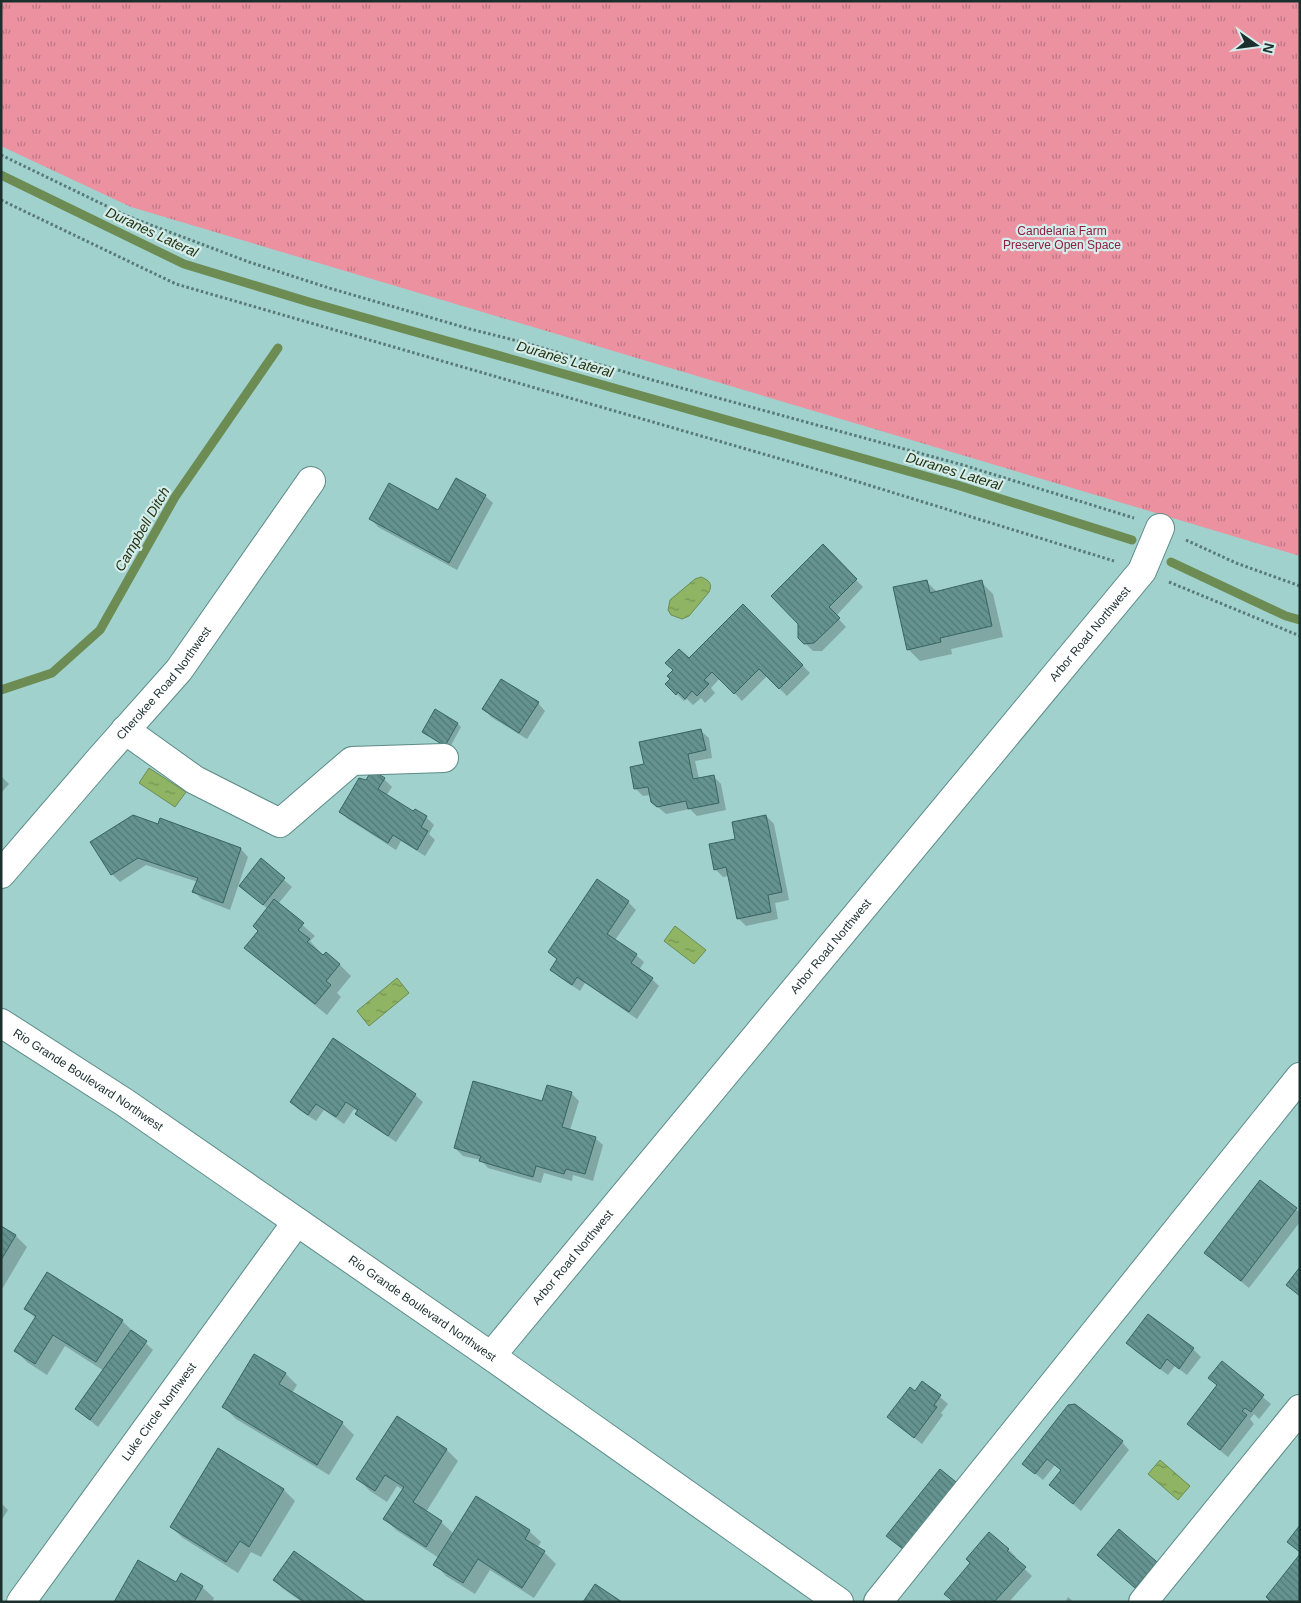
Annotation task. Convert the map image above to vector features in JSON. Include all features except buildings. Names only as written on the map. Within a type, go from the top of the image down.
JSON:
[{"type":"street","name":"Cherokee Road Northwest","points":[[1,874],[179,670],[311,481]]},
{"type":"street","name":"Arbor Road Northwest","points":[[491,1356],[1142,571],[1160,528]]},
{"type":"street","points":[[125,730],[196,780],[280,823],[352,761],[444,758]]},
{"type":"street","name":"Rio Grande Boulevard Northwest","points":[[1,1023],[124,1102],[296,1223],[491,1356],[839,1602]]},
{"type":"street","points":[[878,1602],[1300,1076]]},
{"type":"street","name":"Luke Circle Northwest","points":[[21,1602],[296,1223]]},
{"type":"street","points":[[1143,1602],[1300,1409]]},
{"type":"path","points":[[1,155],[127,216],[285,274],[470,329],[963,465],[1128,515],[1236,563],[1300,586]]},
{"type":"path","points":[[1,200],[176,284],[836,475],[1142,571],[1300,636]]},
{"type":"green space","name":"Candelaria Farm Preserve Open Space","points":[[1,1],[1300,1],[1300,556],[131,207],[1,146]]},
{"type":"water","points":[[701,577],[710,583],[709,592],[689,616],[682,619],[671,615],[668,610],[670,600],[695,579]]},
{"type":"water","points":[[149,768],[186,792],[175,807],[139,783]]},
{"type":"water","points":[[675,926],[706,950],[694,964],[664,941]]},
{"type":"water","points":[[397,978],[409,993],[369,1026],[357,1011]]},
{"type":"water","points":[[1160,1460],[1190,1486],[1178,1500],[1148,1474]]},
{"type":"waterway","name":"Duranes Lateral","points":[[1,175],[184,264],[309,302],[957,485],[1132,540]]},
{"type":"waterway","name":"Campbell Ditch","points":[[1,690],[52,673],[100,630],[175,497],[278,348]]},
{"type":"waterway","name":"Duranes Lateral","points":[[1171,562],[1286,616],[1300,620]]}]
